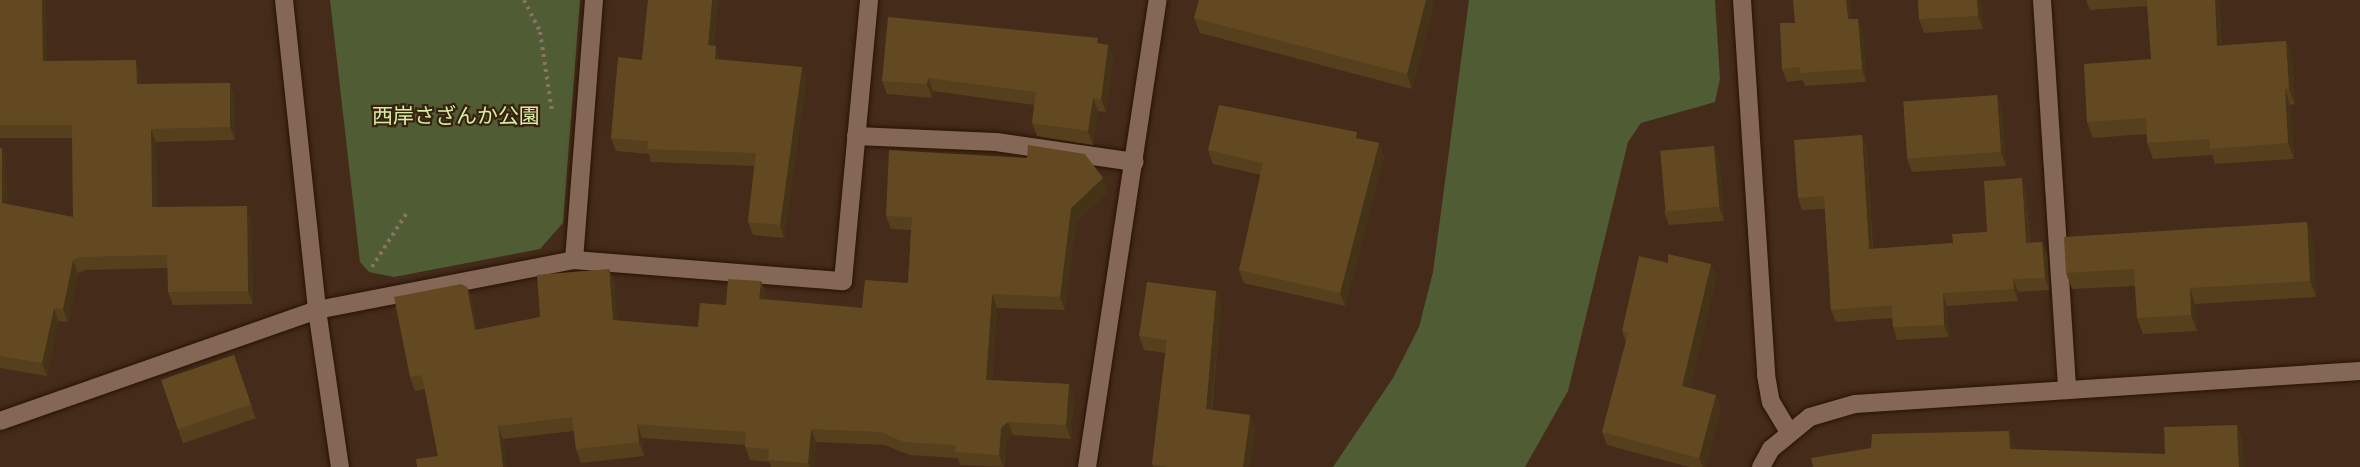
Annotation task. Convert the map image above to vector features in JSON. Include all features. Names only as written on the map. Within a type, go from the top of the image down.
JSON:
[{"type":"street","points":[[284,0],[317,310],[340,467]]},
{"type":"street","points":[[574,260],[594,0]]},
{"type":"street","points":[[0,421],[317,310],[574,260],[843,281],[869,0]]},
{"type":"street","points":[[1087,467],[1158,0]]},
{"type":"street","points":[[1742,0],[1766,375],[1771,402],[1789,432]]},
{"type":"street","points":[[2042,0],[2067,390]]},
{"type":"street","points":[[856,136],[996,142],[1135,162]]},
{"type":"street","points":[[1761,467],[1789,432],[1810,417],[1855,404],[2360,371]]},
{"type":"path","points":[[526,1],[540,32],[554,118],[584,126]]},
{"type":"path","points":[[371,268],[408,211]]},
{"type":"green space","name":"西岸さざんか公園","points":[[330,0],[580,0],[563,223],[540,249],[394,277],[369,272],[360,262]]},
{"type":"green space","points":[[1469,0],[1715,0],[1720,79],[1715,102],[1641,123],[1628,142],[1568,391],[1525,467],[1333,467],[1393,378],[1419,327],[1433,272]]},
{"type":"building","points":[[0,0],[42,0],[43,61],[136,60],[137,84],[230,83],[230,127],[151,129],[152,207],[247,206],[248,291],[168,292],[167,255],[80,257],[73,260],[63,309],[54,308],[42,363],[0,356],[0,148],[2,148],[2,203],[73,217],[72,125],[0,125]]},
{"type":"building","points":[[648,0],[712,0],[708,45],[716,46],[715,59],[802,67],[780,225],[748,222],[756,153],[647,149],[648,141],[611,138],[618,57],[642,60]]},
{"type":"building","points":[[1199,0],[1426,0],[1407,74],[1194,18]]},
{"type":"building","points":[[1793,0],[1846,0],[1848,19],[1858,19],[1862,69],[1800,73],[1800,67],[1782,69],[1780,23],[1795,23]]},
{"type":"building","points":[[1918,0],[1977,0],[1978,16],[1919,19]]},
{"type":"building","points":[[2147,0],[2215,0],[2217,46],[2286,41],[2289,89],[2285,89],[2288,143],[2210,149],[2209,139],[2147,143],[2146,118],[2087,122],[2084,64],[2151,59]]},
{"type":"building","points":[[888,17],[1098,38],[1097,43],[1108,45],[1101,99],[1093,98],[1088,131],[1032,123],[1036,92],[928,78],[927,84],[882,81]]},
{"type":"building","points":[[1997,95],[2001,152],[1907,158],[1903,102]]},
{"type":"building","points":[[1219,105],[1357,132],[1356,138],[1379,143],[1340,293],[1239,270],[1263,163],[1208,150]]},
{"type":"building","points":[[1862,135],[1869,249],[1953,243],[1952,234],[1987,232],[1984,181],[2022,178],[2026,243],[2042,242],[2045,278],[2013,279],[2014,289],[1943,293],[1944,325],[1893,327],[1892,305],[1831,310],[1824,196],[1798,198],[1794,140]]},
{"type":"building","points":[[1028,145],[1085,154],[1103,178],[1071,208],[1060,297],[992,294],[986,380],[1069,384],[1066,425],[1008,422],[1001,428],[999,455],[955,452],[956,445],[904,442],[881,432],[811,429],[808,463],[768,460],[769,449],[745,447],[746,432],[637,424],[639,442],[576,449],[572,417],[498,426],[503,467],[417,467],[416,459],[438,456],[422,375],[410,377],[394,297],[461,284],[467,287],[475,330],[540,317],[537,275],[609,269],[613,320],[698,327],[700,303],[726,305],[728,279],[761,281],[759,299],[862,308],[865,280],[908,283],[912,217],[886,216],[889,150],[1027,158]]},
{"type":"building","points":[[1714,146],[1719,207],[1666,211],[1660,151]]},
{"type":"building","points":[[2307,222],[2310,281],[2190,288],[2191,315],[2137,318],[2134,269],[2066,273],[2064,237]]},
{"type":"building","points":[[1668,254],[1711,264],[1682,386],[1716,395],[1699,458],[1602,432],[1628,333],[1622,331],[1639,256],[1668,263]]},
{"type":"building","points":[[1147,282],[1216,291],[1206,409],[1250,415],[1243,467],[1168,467],[1152,464],[1167,340],[1139,336]]},
{"type":"building","points":[[234,355],[251,404],[178,429],[161,380]]},
{"type":"building","points":[[2237,425],[2239,467],[1813,467],[1811,458],[1871,448],[1872,434],[2009,431],[2010,449],[2165,454],[2164,427]]}]
